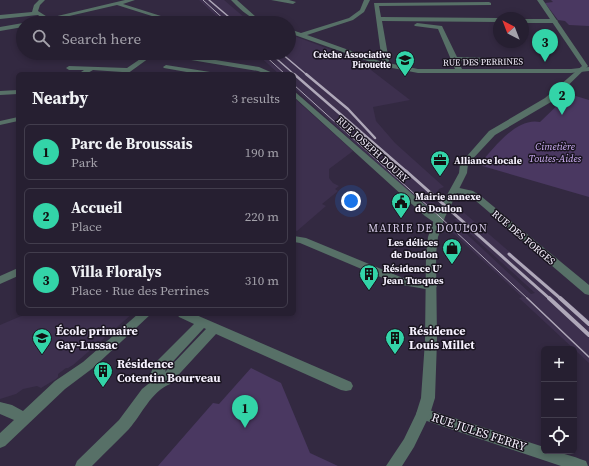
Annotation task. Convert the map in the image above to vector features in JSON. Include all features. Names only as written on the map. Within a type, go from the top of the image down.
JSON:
[{"type":"street","points":[[34,13],[37,5],[42,0]]},
{"type":"street","points":[[65,16],[132,0]]},
{"type":"street","points":[[234,0],[252,16]]},
{"type":"street","points":[[274,0],[293,2]]},
{"type":"street","points":[[302,35],[351,19],[362,11],[367,0]]},
{"type":"street","points":[[392,466],[409,443],[423,414],[428,398],[431,367],[431,254],[433,237],[438,221],[463,173],[464,164],[492,133],[546,101],[586,69],[584,62],[540,0]]},
{"type":"street","points":[[384,65],[386,61],[376,5],[379,3],[490,6]]},
{"type":"street","points":[[119,4],[158,16]]},
{"type":"street","points":[[0,17],[34,13],[39,13],[42,16]]},
{"type":"street","points":[[379,19],[493,20]]},
{"type":"street","points":[[529,21],[554,21]]},
{"type":"street","points":[[410,25],[440,27],[460,72]]},
{"type":"street","points":[[0,29],[16,26]]},
{"type":"street","points":[[7,28],[12,31],[16,31]]},
{"type":"street","name":"RUE DES PERRINES","points":[[296,33],[384,65],[427,72],[571,71],[586,69]]},
{"type":"street","points":[[454,59],[489,60]]},
{"type":"street","points":[[69,68],[92,68],[126,72],[143,60]]},
{"type":"street","points":[[201,60],[259,69],[267,72]]},
{"type":"street","points":[[212,72],[224,64]]},
{"type":"street","points":[[85,72],[92,68]]},
{"type":"street","points":[[166,68],[195,72]]},
{"type":"street","points":[[1,95],[16,92]]},
{"type":"street","name":"RUE JOSEPH DOURY","points":[[296,95],[428,214],[438,221]]},
{"type":"street","points":[[0,123],[16,121]]},
{"type":"street","name":"RUE DES FORGES","points":[[455,190],[470,193],[479,199],[589,291]]},
{"type":"street","points":[[296,239],[302,240],[400,280],[431,286]]},
{"type":"street","points":[[0,280],[16,273]]},
{"type":"street","points":[[0,442],[60,385],[88,365],[143,316]]},
{"type":"street","points":[[187,316],[346,386]]},
{"type":"street","points":[[159,382],[157,375],[160,367],[202,323]]},
{"type":"street","points":[[82,466],[124,424],[142,399],[159,382],[165,380],[214,328]]},
{"type":"street","points":[[0,408],[7,409],[25,419]]},
{"type":"street","name":"RUE JULES FERRY","points":[[423,414],[581,466]]},
{"type":"shaded area","points":[[199,0],[224,0],[243,16],[216,16]]},
{"type":"shaded area","points":[[296,37],[374,66],[371,70],[410,100],[373,107],[376,121],[395,143],[444,187],[439,189],[432,201],[435,203],[425,207],[296,90],[296,72],[277,72],[264,60],[296,60]]},
{"type":"shaded area","points":[[296,100],[353,151],[329,169],[329,178],[333,183],[339,186],[335,189],[338,191],[322,204],[326,206],[297,231]]},
{"type":"shaded area","points":[[462,211],[589,320],[589,363],[577,352],[577,346],[571,346],[519,298],[522,297],[449,229],[457,225],[531,294],[535,293],[454,219],[457,219]]},
{"type":"shaded area","name":"École primaire Gay-Lussac","points":[[21,316],[130,316],[73,365],[58,374],[56,379],[41,388],[37,386],[23,389],[16,394],[0,399],[0,325]]},
{"type":"green space","points":[[551,0],[589,0],[589,26],[569,25],[565,21],[558,20],[545,3],[553,2]]},
{"type":"green space","name":"Cimetière Toutes-Aides","points":[[569,94],[589,100],[589,197],[479,165],[498,143],[514,129],[522,124],[540,122]]},
{"type":"green space","points":[[251,368],[281,383],[310,453],[338,466],[158,466],[213,403],[219,404]]},
{"type":"tram line","points":[[203,0],[220,16]]},
{"type":"tram line","points":[[270,60],[283,72]]},
{"type":"tram line","points":[[296,87],[528,299]]},
{"type":"tram line","points":[[527,298],[589,357]]},
{"type":"railway","points":[[209,0],[228,16]]},
{"type":"railway","points":[[278,60],[292,72]]},
{"type":"railway","points":[[289,60],[307,75]]},
{"type":"railway","points":[[306,74],[348,109],[375,138]]},
{"type":"railway","points":[[296,76],[407,172]]},
{"type":"railway","points":[[406,171],[550,299]]},
{"type":"railway","points":[[509,254],[561,299]]},
{"type":"railway","points":[[549,298],[589,335]]},
{"type":"railway","points":[[560,298],[589,324]]},
{"type":"place","name":"Villa Floralys","points":[[545,62]]},
{"type":"place","name":"Crèche Associative Pirouette","points":[[405,77]]},
{"type":"place","name":"Accueil","points":[[562,115]]},
{"type":"place","name":"Alliance locale","points":[[440,177]]},
{"type":"place","name":"Mairie annexe de Doulon","points":[[401,219]]},
{"type":"place","name":"Les délices de Doulon","points":[[452,265]]},
{"type":"place","name":"Résidence U’ Jean Tusques","points":[[369,291]]},
{"type":"place","name":"École primaire Gay-Lussac","points":[[42,355]]},
{"type":"place","name":"Résidence Louis Millet","points":[[395,355]]},
{"type":"place","name":"Résidence Cotentin Bourveau","points":[[103,388]]},
{"type":"place","name":"Parc de Broussais","points":[[245,428]]},
{"type":"district","name":"MAIRIE DE DOULON","points":[[428,228]]}]
